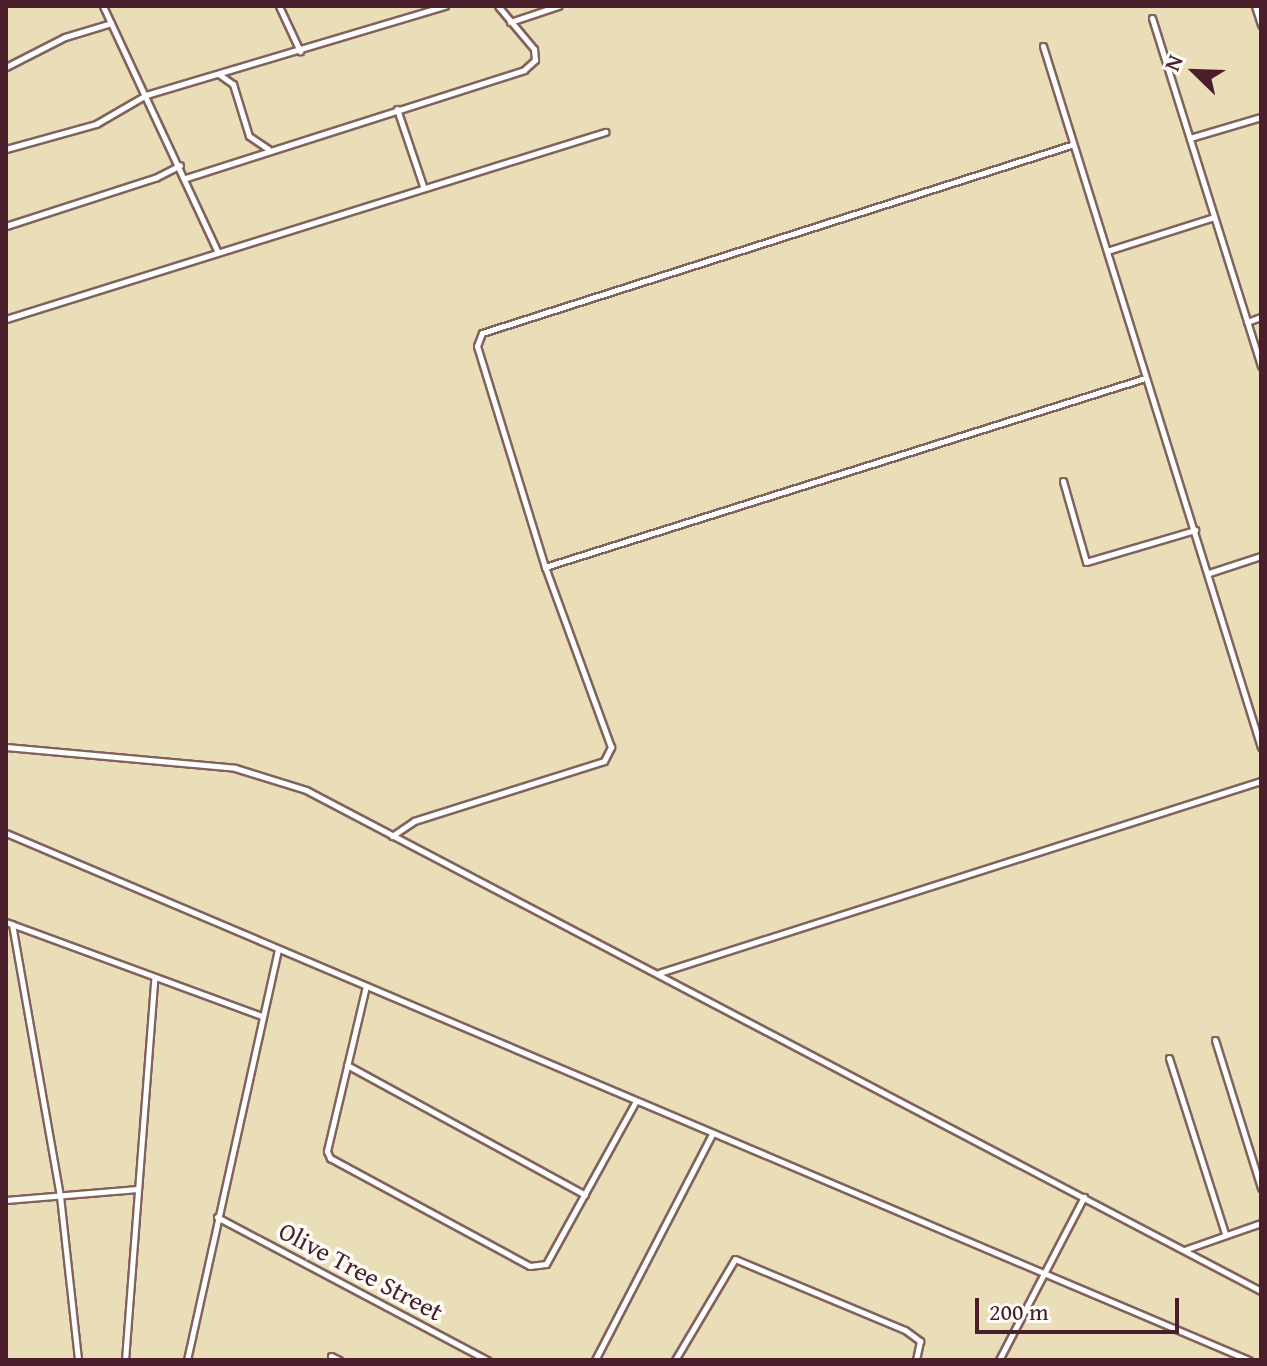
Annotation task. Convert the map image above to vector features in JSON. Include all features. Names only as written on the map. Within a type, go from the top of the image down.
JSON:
[{"type":"street","points":[[103,6],[180,165],[218,253]]},
{"type":"street","points":[[279,6],[300,51]]},
{"type":"street","points":[[6,149],[96,124],[146,95],[445,6]]},
{"type":"street","points":[[186,178],[531,66],[534,49],[498,6]]},
{"type":"street","points":[[510,22],[558,6]]},
{"type":"street","points":[[1255,6],[1261,25]]},
{"type":"street","points":[[1152,18],[1261,366]]},
{"type":"street","points":[[6,67],[65,37],[111,23]]},
{"type":"street","points":[[1043,46],[1071,145],[1196,530],[1261,747]]},
{"type":"street","points":[[220,75],[233,84],[249,136],[269,149]]},
{"type":"street","points":[[397,109],[423,186]]},
{"type":"street","points":[[1190,138],[1261,117]]},
{"type":"street","points":[[6,319],[423,186],[605,132]]},
{"type":"street","points":[[392,836],[414,821],[609,756],[611,747],[545,567],[477,346],[482,333],[1071,145]]},
{"type":"street","points":[[6,226],[155,178],[180,165]]},
{"type":"street","points":[[1107,251],[1214,217]]},
{"type":"street","points":[[1247,322],[1261,317]]},
{"type":"street","points":[[545,567],[1145,378]]},
{"type":"street","points":[[1063,481],[1084,558],[1090,563],[1196,530]]},
{"type":"street","points":[[1209,573],[1261,556]]},
{"type":"street","points":[[6,747],[262,774],[306,790],[1261,1291]]},
{"type":"street","points":[[658,973],[1261,781]]},
{"type":"street","points":[[6,833],[1042,1275],[1249,1360]]},
{"type":"street","points":[[9,923],[154,979],[262,1016]]},
{"type":"street","points":[[9,923],[60,1196],[78,1360]]},
{"type":"street","points":[[189,1359],[217,1217],[278,950]]},
{"type":"street","points":[[125,1360],[154,979]]},
{"type":"street","points":[[366,986],[327,1151],[349,1170],[539,1268],[546,1264],[636,1101]]},
{"type":"street","points":[[1215,1040],[1261,1188]]},
{"type":"street","points":[[1169,1058],[1225,1234]]},
{"type":"street","points":[[347,1065],[585,1195]]},
{"type":"street","points":[[595,1360],[712,1133]]},
{"type":"street","points":[[6,1200],[138,1189]]},
{"type":"street","points":[[999,1360],[1084,1197]]},
{"type":"street","name":"Olive Tree Street","points":[[217,1217],[487,1360]]},
{"type":"street","points":[[1183,1250],[1261,1223]]},
{"type":"street","points":[[675,1360],[735,1259],[915,1336],[921,1347],[916,1360]]},
{"type":"street","points":[[331,1356],[339,1360]]}]
